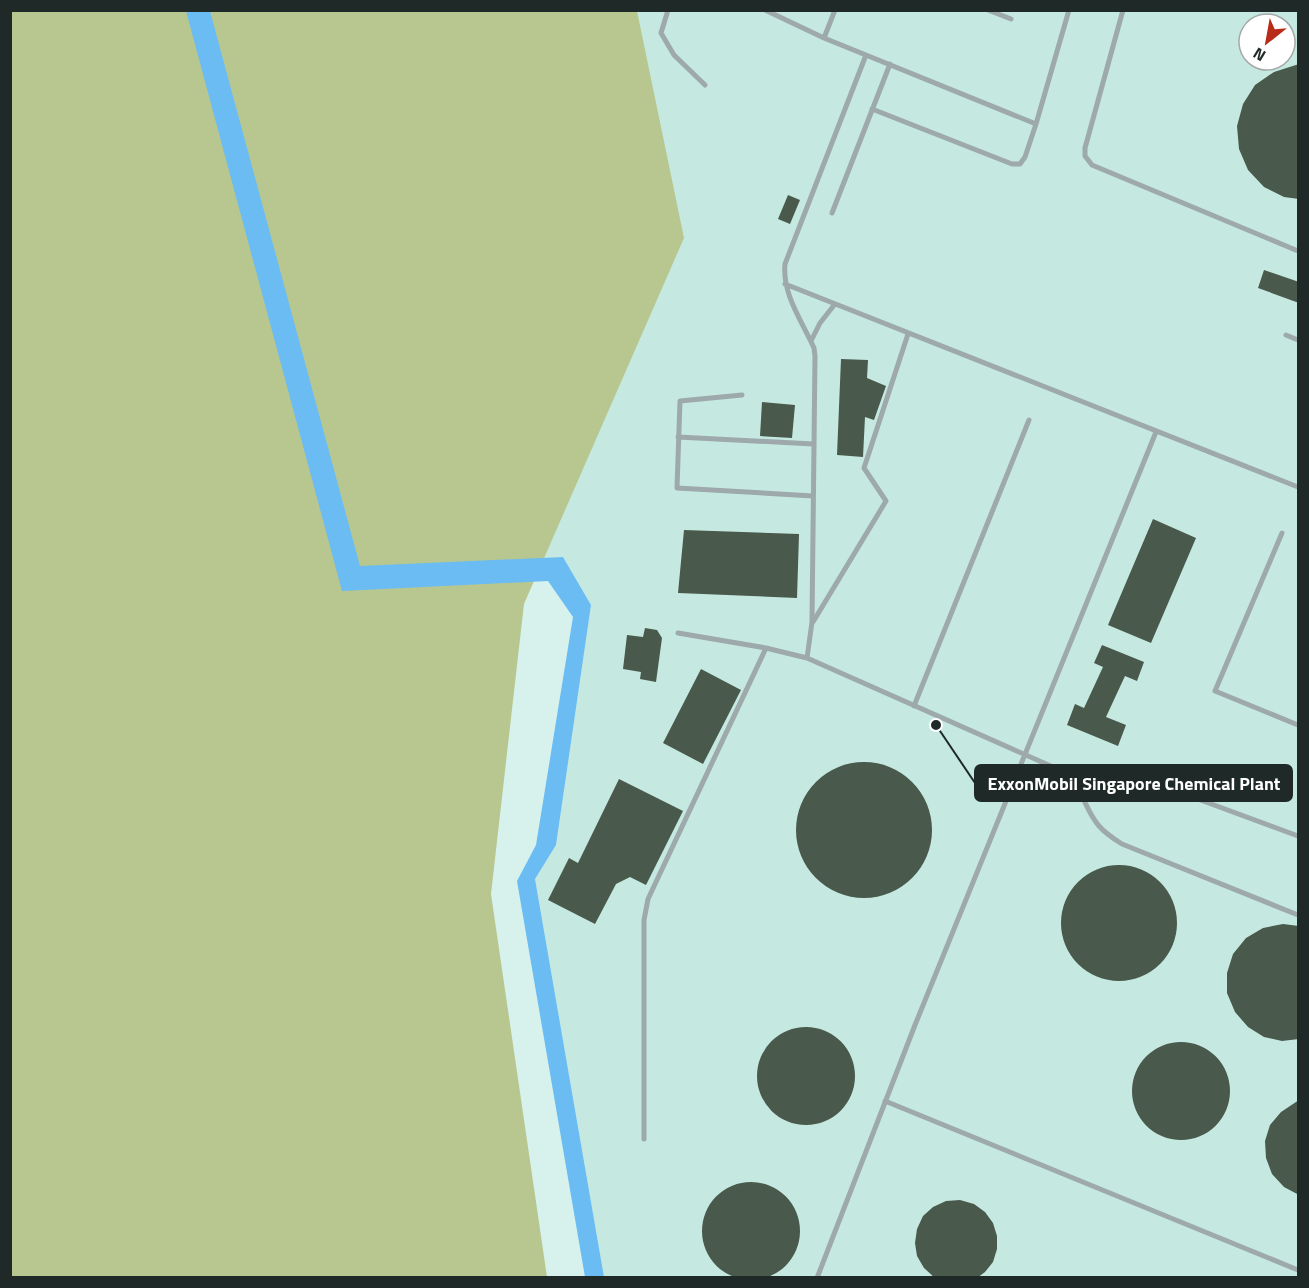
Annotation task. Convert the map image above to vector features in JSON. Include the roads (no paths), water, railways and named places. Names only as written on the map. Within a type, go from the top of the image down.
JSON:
[{"type":"lane","points":[[669,10],[661,33],[674,55],[705,85]]},
{"type":"lane","points":[[765,10],[824,38],[1035,124]]},
{"type":"lane","points":[[824,38],[835,10]]},
{"type":"lane","points":[[988,10],[1011,19]]},
{"type":"lane","points":[[872,109],[1012,164],[1020,164],[1025,157],[1069,10]]},
{"type":"lane","points":[[1124,10],[1085,148],[1085,156],[1092,165],[1299,251]]},
{"type":"lane","points":[[807,658],[812,622],[815,356],[811,341],[785,284],[785,264],[866,54]]},
{"type":"lane","points":[[832,213],[890,64]]},
{"type":"lane","points":[[785,284],[1299,487]]},
{"type":"lane","points":[[811,341],[820,323],[835,304]]},
{"type":"lane","points":[[812,622],[886,501],[864,468],[908,334]]},
{"type":"lane","points":[[1286,335],[1299,340]]},
{"type":"lane","points":[[742,394],[680,401],[677,488],[813,496]]},
{"type":"lane","points":[[914,705],[1029,420]]},
{"type":"lane","points":[[817,1278],[885,1101],[1156,432]]},
{"type":"lane","points":[[678,437],[813,444]]},
{"type":"lane","points":[[1282,533],[1215,691],[1299,725]]},
{"type":"lane","points":[[678,633],[766,648],[807,658],[914,705],[1070,776],[1098,826],[1122,844],[1299,915]]},
{"type":"lane","points":[[644,1139],[644,920],[648,899],[766,648]]},
{"type":"lane","points":[[1168,788],[1299,836]]},
{"type":"lane","points":[[885,1101],[1299,1270]]},
{"type":"water","points":[[186,11],[210,11],[360,566],[563,557],[591,605],[556,845],[535,879],[604,1277],[585,1277],[517,881],[536,845],[573,617],[548,581],[342,591]]},
{"type":"place","name":"ExxonMobil Singapore Chemical Plant","points":[[936,725]]}]
